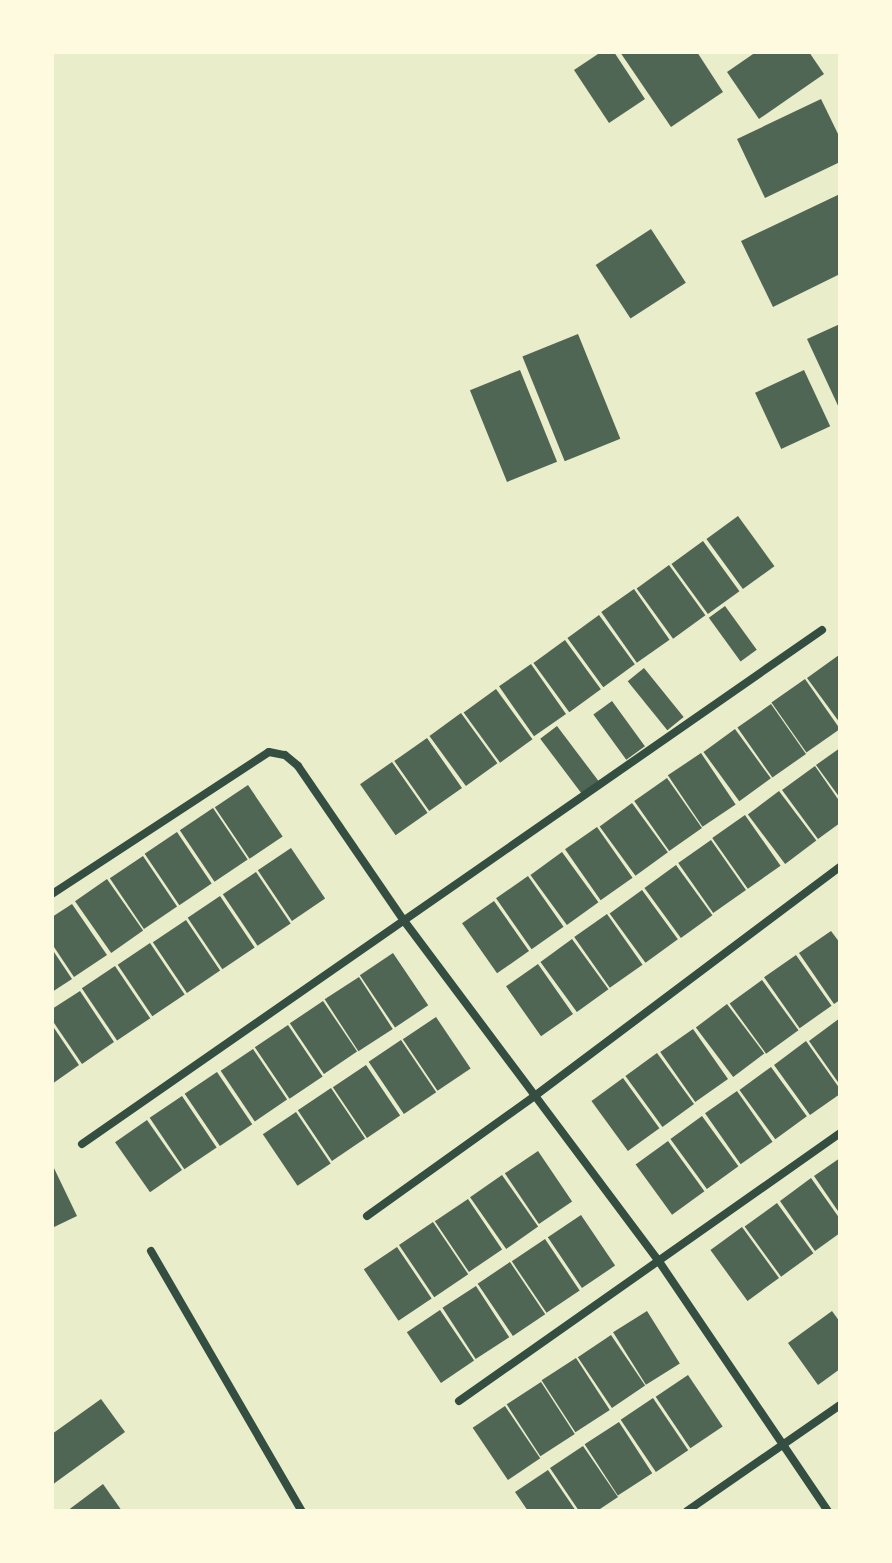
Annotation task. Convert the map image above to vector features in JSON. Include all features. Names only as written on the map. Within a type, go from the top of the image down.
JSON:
[{"type":"street","points":[[82,1144],[822,630]]},
{"type":"street","points":[[52,894],[269,752],[285,755],[298,766],[405,922],[658,1260],[828,1511]]},
{"type":"street","points":[[367,1216],[536,1095],[840,867]]},
{"type":"street","points":[[459,1401],[840,1133]]},
{"type":"street","points":[[151,1251],[302,1511]]},
{"type":"street","points":[[687,1511],[840,1405]]},
{"type":"building","points":[[601,52],[614,52],[645,99],[609,123],[574,70]]},
{"type":"building","points":[[620,52],[697,52],[723,92],[671,127]]},
{"type":"building","points":[[756,52],[809,52],[824,74],[759,119],[727,72]]},
{"type":"building","points":[[821,99],[840,138],[840,162],[765,198],[737,139]]},
{"type":"building","points":[[840,194],[840,274],[773,307],[741,241]]},
{"type":"building","points":[[651,229],[686,283],[631,319],[596,265]]},
{"type":"building","points":[[840,324],[840,410],[807,339]]},
{"type":"building","points":[[578,334],[620,439],[565,461],[522,356]]},
{"type":"building","points":[[520,370],[557,462],[507,482],[470,390]]},
{"type":"building","points":[[804,370],[830,426],[781,449],[755,393]]},
{"type":"building","points":[[738,516],[774,566],[743,589],[706,539]]},
{"type":"building","points":[[703,541],[739,591],[708,614],[671,564]]},
{"type":"building","points":[[669,565],[705,615],[673,639],[637,589]]},
{"type":"building","points":[[634,589],[670,640],[637,663],[601,612]]},
{"type":"building","points":[[725,606],[757,650],[741,661],[709,618]]},
{"type":"building","points":[[599,615],[635,664],[603,687],[567,638]]},
{"type":"building","points":[[565,640],[601,689],[569,712],[533,663]]},
{"type":"building","points":[[840,656],[840,723],[807,678]]},
{"type":"building","points":[[531,664],[566,714],[534,736],[499,686]]},
{"type":"building","points":[[644,668],[684,717],[667,730],[628,681]]},
{"type":"building","points":[[805,679],[840,729],[806,752],[771,703]]},
{"type":"building","points":[[496,689],[532,739],[500,763],[464,713]]},
{"type":"building","points":[[612,701],[645,746],[626,760],[593,715]]},
{"type":"building","points":[[771,704],[806,754],[772,777],[737,728]]},
{"type":"building","points":[[461,713],[497,763],[466,786],[429,736]]},
{"type":"building","points":[[557,726],[599,781],[582,794],[540,739]]},
{"type":"building","points":[[735,729],[771,778],[739,801],[703,752]]},
{"type":"building","points":[[427,738],[462,788],[429,811],[394,761]]},
{"type":"building","points":[[840,748],[840,798],[816,765]]},
{"type":"building","points":[[701,753],[736,804],[703,827],[668,775]]},
{"type":"building","points":[[392,762],[428,813],[396,835],[360,784]]},
{"type":"building","points":[[815,766],[840,802],[840,823],[818,839],[782,790]]},
{"type":"building","points":[[667,778],[702,828],[669,851],[634,801]]},
{"type":"building","points":[[248,785],[283,836],[250,859],[215,807]]},
{"type":"building","points":[[779,791],[816,841],[785,864],[748,814]]},
{"type":"building","points":[[632,803],[668,852],[635,876],[600,827]]},
{"type":"building","points":[[213,808],[248,859],[215,882],[180,830]]},
{"type":"building","points":[[745,815],[781,866],[748,889],[712,838]]},
{"type":"building","points":[[597,827],[633,878],[601,900],[565,849]]},
{"type":"building","points":[[177,832],[212,883],[179,905],[145,854]]},
{"type":"building","points":[[711,840],[746,890],[713,913],[678,863]]},
{"type":"building","points":[[291,848],[325,899],[292,921],[258,870]]},
{"type":"building","points":[[562,852],[598,902],[567,925],[530,875]]},
{"type":"building","points":[[143,856],[177,907],[144,929],[110,878]]},
{"type":"building","points":[[676,865],[712,915],[681,938],[644,888]]},
{"type":"building","points":[[256,872],[291,923],[258,946],[223,894]]},
{"type":"building","points":[[528,876],[564,927],[532,949],[496,898]]},
{"type":"building","points":[[107,879],[143,931],[111,953],[75,901]]},
{"type":"building","points":[[642,890],[678,939],[645,963],[610,914]]},
{"type":"building","points":[[220,896],[255,947],[222,969],[188,918]]},
{"type":"building","points":[[494,901],[529,951],[497,973],[462,923]]},
{"type":"building","points":[[72,904],[107,955],[74,977],[52,944],[52,917]]},
{"type":"building","points":[[607,914],[643,965],[610,988],[574,937]]},
{"type":"building","points":[[186,920],[220,971],[187,993],[153,942]]},
{"type":"building","points":[[831,931],[840,943],[840,1000],[834,1004],[799,953]]},
{"type":"building","points":[[572,939],[608,989],[577,1012],[540,962]]},
{"type":"building","points":[[150,943],[185,994],[152,1016],[118,965]]},
{"type":"building","points":[[52,949],[72,979],[52,992]]},
{"type":"building","points":[[393,953],[428,1005],[395,1028],[360,975]]},
{"type":"building","points":[[796,955],[832,1006],[800,1028],[764,977]]},
{"type":"building","points":[[538,964],[573,1014],[541,1036],[506,986]]},
{"type":"building","points":[[115,966],[150,1018],[117,1041],[82,988]]},
{"type":"building","points":[[359,977],[393,1029],[358,1051],[325,999]]},
{"type":"building","points":[[762,980],[798,1030],[766,1054],[730,1004]]},
{"type":"building","points":[[80,991],[114,1042],[82,1064],[52,1020],[52,1009]]},
{"type":"building","points":[[323,1001],[357,1052],[324,1074],[290,1023]]},
{"type":"building","points":[[727,1004],[764,1054],[733,1077],[696,1027]]},
{"type":"building","points":[[436,1017],[471,1068],[438,1091],[403,1039]]},
{"type":"building","points":[[840,1018],[840,1085],[809,1041]]},
{"type":"building","points":[[52,1025],[79,1065],[52,1084]]},
{"type":"building","points":[[288,1025],[323,1076],[290,1099],[255,1047]]},
{"type":"building","points":[[693,1029],[728,1079],[695,1102],[660,1052]]},
{"type":"building","points":[[401,1040],[436,1092],[404,1114],[369,1062]]},
{"type":"building","points":[[806,1041],[840,1089],[840,1094],[810,1115],[774,1065]]},
{"type":"building","points":[[253,1049],[287,1100],[255,1121],[221,1071]]},
{"type":"building","points":[[657,1053],[694,1104],[662,1127],[625,1076]]},
{"type":"building","points":[[366,1065],[400,1116],[367,1138],[333,1087]]},
{"type":"building","points":[[771,1067],[807,1116],[775,1139],[739,1090]]},
{"type":"building","points":[[217,1072],[252,1124],[220,1146],[185,1094]]},
{"type":"building","points":[[623,1078],[659,1128],[628,1151],[591,1101]]},
{"type":"building","points":[[331,1088],[365,1139],[332,1161],[298,1110]]},
{"type":"building","points":[[737,1091],[773,1142],[741,1164],[705,1113]]},
{"type":"building","points":[[182,1096],[217,1147],[184,1169],[150,1118]]},
{"type":"building","points":[[296,1112],[331,1163],[298,1186],[263,1134]]},
{"type":"building","points":[[702,1116],[738,1166],[707,1189],[670,1139]]},
{"type":"building","points":[[147,1120],[182,1170],[150,1192],[115,1142]]},
{"type":"building","points":[[668,1141],[704,1191],[672,1215],[636,1165]]},
{"type":"building","points":[[538,1151],[572,1202],[539,1224],[505,1173]]},
{"type":"building","points":[[840,1158],[840,1214],[814,1176]]},
{"type":"building","points":[[52,1164],[77,1216],[52,1228]]},
{"type":"building","points":[[502,1175],[538,1227],[506,1249],[470,1197]]},
{"type":"building","points":[[811,1178],[840,1219],[840,1233],[815,1251],[780,1201]]},
{"type":"building","points":[[468,1199],[502,1250],[469,1272],[435,1221]]},
{"type":"building","points":[[777,1203],[813,1253],[781,1277],[745,1227]]},
{"type":"building","points":[[581,1215],[615,1266],[582,1288],[548,1237]]},
{"type":"building","points":[[433,1222],[468,1274],[434,1297],[399,1245]]},
{"type":"building","points":[[742,1227],[779,1278],[747,1301],[710,1250]]},
{"type":"building","points":[[545,1239],[580,1290],[547,1313],[512,1261]]},
{"type":"building","points":[[397,1247],[432,1298],[399,1321],[364,1269]]},
{"type":"building","points":[[510,1262],[545,1314],[513,1336],[478,1284]]},
{"type":"building","points":[[476,1286],[509,1337],[476,1359],[442,1308]]},
{"type":"building","points":[[440,1310],[474,1361],[441,1383],[407,1332]]},
{"type":"building","points":[[647,1311],[680,1364],[646,1385],[613,1332]]},
{"type":"building","points":[[832,1311],[840,1322],[840,1369],[818,1385],[788,1343]]},
{"type":"building","points":[[611,1335],[645,1386],[612,1408],[578,1357]]},
{"type":"building","points":[[576,1358],[610,1410],[575,1432],[542,1380]]},
{"type":"building","points":[[688,1375],[723,1426],[690,1448],[656,1397]]},
{"type":"building","points":[[541,1382],[575,1434],[540,1456],[507,1404]]},
{"type":"building","points":[[653,1398],[688,1450],[656,1472],[621,1420]]},
{"type":"building","points":[[101,1399],[125,1432],[52,1485],[52,1434]]},
{"type":"building","points":[[505,1406],[540,1458],[508,1480],[473,1428]]},
{"type":"building","points":[[619,1422],[652,1473],[618,1495],[585,1444]]},
{"type":"building","points":[[583,1446],[618,1497],[597,1511],[579,1511],[550,1468]]},
{"type":"building","points":[[548,1470],[576,1511],[528,1511],[515,1492]]},
{"type":"building","points":[[103,1484],[122,1511],[67,1511]]}]
